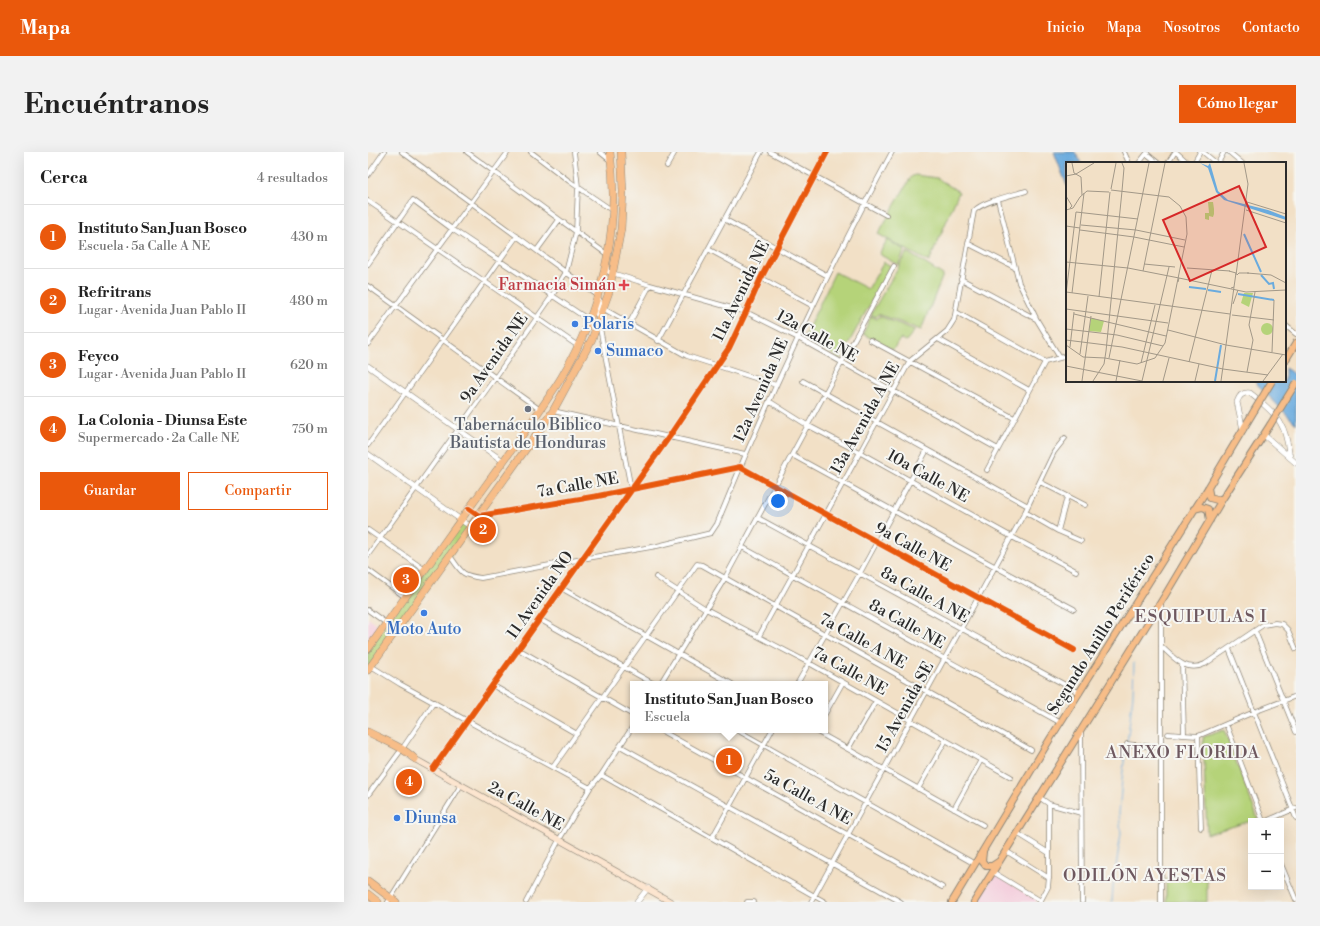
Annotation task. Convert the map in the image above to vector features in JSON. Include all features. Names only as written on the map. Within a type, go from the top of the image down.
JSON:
[{"type":"highway","points":[[368,649],[540,409],[561,377],[578,346],[589,320],[608,257],[613,211],[612,161],[610,152]]},
{"type":"highway","points":[[369,668],[553,411],[576,370],[604,309],[613,273],[621,229],[623,192],[621,152]]},
{"type":"highway","points":[[368,734],[400,751],[410,754],[412,757]]},
{"type":"highway","points":[[368,881],[392,901]]},
{"type":"highway","points":[[368,894],[378,902]]},
{"type":"main road","points":[[1286,359],[1295,345]]},
{"type":"main road","name":"Segundo Anillo Periférico","points":[[952,902],[1060,723],[1208,488],[1271,382]]},
{"type":"main road","name":"Segundo Anillo Periférico","points":[[974,902],[1223,498],[1296,383]]},
{"type":"main road","points":[[1208,488],[1210,498],[1217,500],[1223,498]]},
{"type":"main road","points":[[1194,509],[1202,507],[1208,509],[1210,520]]},
{"type":"main road","name":"2a Calle NE","points":[[368,734],[461,784],[671,902]]},
{"type":"main road","points":[[984,849],[982,861],[986,866],[994,866],[1001,860]]},
{"type":"street","points":[[368,175],[370,168],[384,152]]},
{"type":"street","points":[[402,152],[597,295],[600,301],[597,315],[620,426],[631,489]]},
{"type":"street","points":[[466,152],[608,257],[607,270],[613,273]]},
{"type":"street","points":[[368,344],[508,152]]},
{"type":"street","points":[[531,152],[613,211]]},
{"type":"street","name":"9a Avenida NE","points":[[368,555],[495,378],[552,296],[566,272],[576,232],[578,187],[574,152]]},
{"type":"street","points":[[600,152],[612,161]]},
{"type":"street","points":[[667,166],[675,152]]},
{"type":"street","points":[[658,341],[685,294],[724,218],[761,152]]},
{"type":"street","points":[[770,152],[886,215]]},
{"type":"street","name":"11a Avenida NE","points":[[668,437],[729,348],[761,278],[827,152]]},
{"type":"street","name":"12a Avenida NE","points":[[582,559],[658,546],[711,533],[717,524],[745,454],[813,306],[864,203],[892,152]]},
{"type":"street","points":[[1124,152],[1129,162]]},
{"type":"street","points":[[1169,162],[1175,152],[1187,162]]},
{"type":"street","points":[[1195,162],[1202,152],[1216,162]]},
{"type":"street","points":[[1218,162],[1224,152]]},
{"type":"street","points":[[1229,152],[1241,162]]},
{"type":"street","points":[[1140,162],[1147,153],[1157,162]]},
{"type":"street","points":[[1026,191],[998,200],[1019,283],[1037,320],[1060,358]]},
{"type":"street","points":[[368,264],[413,200],[452,229],[589,320]]},
{"type":"street","name":"13a Avenida A NE","points":[[759,636],[910,361],[947,331],[954,320],[974,211],[978,207],[998,200]]},
{"type":"street","points":[[368,201],[578,346]]},
{"type":"street","points":[[724,218],[828,276]]},
{"type":"street","points":[[537,250],[559,220]]},
{"type":"street","points":[[368,445],[517,236]]},
{"type":"street","points":[[969,244],[1014,267]]},
{"type":"street","points":[[708,249],[813,306]]},
{"type":"street","points":[[662,681],[725,578],[894,266]]},
{"type":"street","name":"12a Calle NE","points":[[613,273],[746,312],[798,338],[998,449]]},
{"type":"street","points":[[961,279],[1037,320]]},
{"type":"street","points":[[629,324],[650,285]]},
{"type":"street","points":[[368,286],[540,409]]},
{"type":"street","points":[[604,309],[658,341],[687,356],[776,385]]},
{"type":"street","points":[[956,312],[1045,362],[1066,356]]},
{"type":"street","points":[[1286,326],[1296,334]]},
{"type":"street","points":[[938,339],[1029,390]]},
{"type":"street","points":[[870,340],[1014,418]]},
{"type":"street","points":[[987,470],[1045,362]]},
{"type":"street","points":[[368,366],[503,461]]},
{"type":"street","points":[[803,381],[1028,506]]},
{"type":"street","points":[[1242,430],[1237,402],[1241,395],[1250,393],[1282,424],[1290,458]]},
{"type":"street","name":"10a Calle NE","points":[[769,401],[808,425],[1076,571]]},
{"type":"street","points":[[553,411],[745,454]]},
{"type":"street","points":[[1264,435],[1296,463]]},
{"type":"street","name":"11 Avenida NO","points":[[433,769],[668,437]]},
{"type":"street","name":"15 Avenida SE","points":[[811,902],[928,692],[994,567],[1012,537],[1054,452],[1065,438]]},
{"type":"street","points":[[799,681],[860,574],[927,450]]},
{"type":"street","points":[[368,454],[471,527]]},
{"type":"street","points":[[792,455],[894,510],[994,567],[1074,609]]},
{"type":"street","name":"7a Calle NE","points":[[479,516],[598,496],[740,466]]},
{"type":"street","name":"9a Calle NE","points":[[740,466],[1074,650]]},
{"type":"street","points":[[1040,482],[1054,488],[1067,498],[1085,505]]},
{"type":"street","points":[[1058,531],[1067,498]]},
{"type":"street","points":[[469,509],[479,516]]},
{"type":"street","points":[[1025,512],[1058,531],[1081,541]]},
{"type":"street","name":"8a Calle A NE","points":[[758,518],[1080,693]]},
{"type":"street","points":[[368,530],[424,570]]},
{"type":"street","name":"8a Calle NE","points":[[742,547],[1060,723]]},
{"type":"street","points":[[450,556],[464,574],[481,578],[582,559]]},
{"type":"street","name":"7a Calle A NE","points":[[677,592],[697,564],[702,565],[1031,750]]},
{"type":"street","points":[[368,570],[405,597]]},
{"type":"street","name":"7a Calle NE","points":[[656,577],[677,592],[706,609],[809,663],[1011,777]]},
{"type":"street","points":[[561,588],[727,681]]},
{"type":"street","points":[[553,768],[677,592]]},
{"type":"street","points":[[1160,602],[1161,902]]},
{"type":"street","points":[[368,610],[386,624]]},
{"type":"street","points":[[540,619],[649,681]]},
{"type":"street","points":[[1161,646],[1182,664],[1191,667],[1200,666],[1229,649],[1263,625],[1275,623],[1282,624],[1288,630],[1296,649]]},
{"type":"street","points":[[1256,631],[1296,732]]},
{"type":"street","points":[[518,649],[630,713]]},
{"type":"street","points":[[1229,649],[1294,809],[1296,818]]},
{"type":"street","points":[[1182,664],[1184,734]]},
{"type":"street","points":[[369,668],[590,788]]},
{"type":"street","points":[[828,709],[843,682]]},
{"type":"street","points":[[492,685],[577,734]]},
{"type":"street","points":[[1168,734],[1198,736],[1296,696]]},
{"type":"street","points":[[848,749],[876,701]]},
{"type":"street","points":[[368,795],[434,702]]},
{"type":"street","points":[[1226,724],[1262,818]]},
{"type":"street","points":[[1081,729],[1082,902]]},
{"type":"street","points":[[526,902],[559,840],[590,788],[601,775],[630,731]]},
{"type":"street","name":"5a Calle A NE","points":[[665,733],[942,887]]},
{"type":"street","points":[[742,733],[975,864]]},
{"type":"street","points":[[712,838],[770,733]]},
{"type":"street","points":[[820,733],[983,825]]},
{"type":"street","points":[[1198,736],[1201,828]]},
{"type":"street","points":[[918,789],[946,740]]},
{"type":"street","points":[[1128,744],[1161,748]]},
{"type":"street","points":[[620,746],[901,902]]},
{"type":"street","points":[[954,808],[981,760]]},
{"type":"street","points":[[601,775],[825,902]]},
{"type":"street","points":[[392,901],[461,784]]},
{"type":"street","points":[[1039,796],[1049,804],[1081,813]]},
{"type":"street","points":[[993,872],[1041,901],[1048,887],[1049,878],[1049,804]]},
{"type":"street","points":[[1273,818],[1294,809]]},
{"type":"street","points":[[1017,833],[1048,853]]},
{"type":"street","points":[[1006,851],[1049,878]]},
{"type":"street","points":[[1284,871],[1296,900]]},
{"type":"street","points":[[637,902],[648,888]]},
{"type":"street","points":[[747,902],[754,902]]},
{"type":"shaded area","points":[[368,618],[380,626],[368,642]]},
{"type":"shaded area","points":[[995,874],[1037,900],[1036,902],[977,902]]},
{"type":"green space","points":[[915,175],[937,178],[959,192],[929,262],[878,234],[911,177]]},
{"type":"green space","points":[[887,240],[905,250],[898,265],[879,254]]},
{"type":"green space","points":[[907,252],[943,275],[921,330],[878,314],[876,317],[871,314]]},
{"type":"green space","points":[[884,262],[891,266],[840,359],[804,337],[835,272],[868,289]]},
{"type":"green space","points":[[871,316],[877,319],[879,316],[915,330],[906,341],[900,339],[893,350],[863,334]]},
{"type":"green space","points":[[461,520],[471,527],[368,669],[368,650]]},
{"type":"green space","points":[[1224,730],[1258,818],[1248,818],[1248,822],[1207,834],[1203,737]]},
{"type":"green space","points":[[1166,879],[1207,879],[1207,902],[1166,902]]},
{"type":"water","points":[[1054,152],[1075,152],[1080,162],[1066,162],[1066,183]]},
{"type":"water","points":[[1286,369],[1296,375],[1296,424],[1255,382],[1286,382]]},
{"type":"waterway","points":[[1127,743],[1133,695],[1134,663]]},
{"type":"waterway","points":[[1112,902],[1121,833],[1119,814],[1126,746]]},
{"type":"cycle path","points":[[433,769],[669,437],[729,348],[761,278],[827,152]]},
{"type":"cycle path","points":[[469,509],[479,516],[598,496],[740,467],[1074,650]]},
{"type":"place","name":"Farmacia Simán","points":[[624,285]]},
{"type":"place","name":"Polaris","points":[[575,324]]},
{"type":"place","name":"Sumaco","points":[[598,351]]},
{"type":"place","name":"Tabernáculo Biblico Bautista de Honduras","points":[[528,409]]},
{"type":"place","name":"Refritrans","points":[[483,530]]},
{"type":"place","name":"Feyco","points":[[406,580]]},
{"type":"place","name":"Moto Auto","points":[[424,613]]},
{"type":"place","name":"Instituto San Juan Bosco","points":[[729,761]]},
{"type":"place","name":"La Colonia - Diunsa Este","points":[[409,782]]},
{"type":"place","name":"Diunsa","points":[[397,818]]},
{"type":"district","name":"ESQUIPULAS I","points":[[1201,617]]},
{"type":"district","name":"ANEXO FLORIDA","points":[[1183,753]]},
{"type":"district","name":"ODILÓN AYESTAS","points":[[1145,876]]}]
